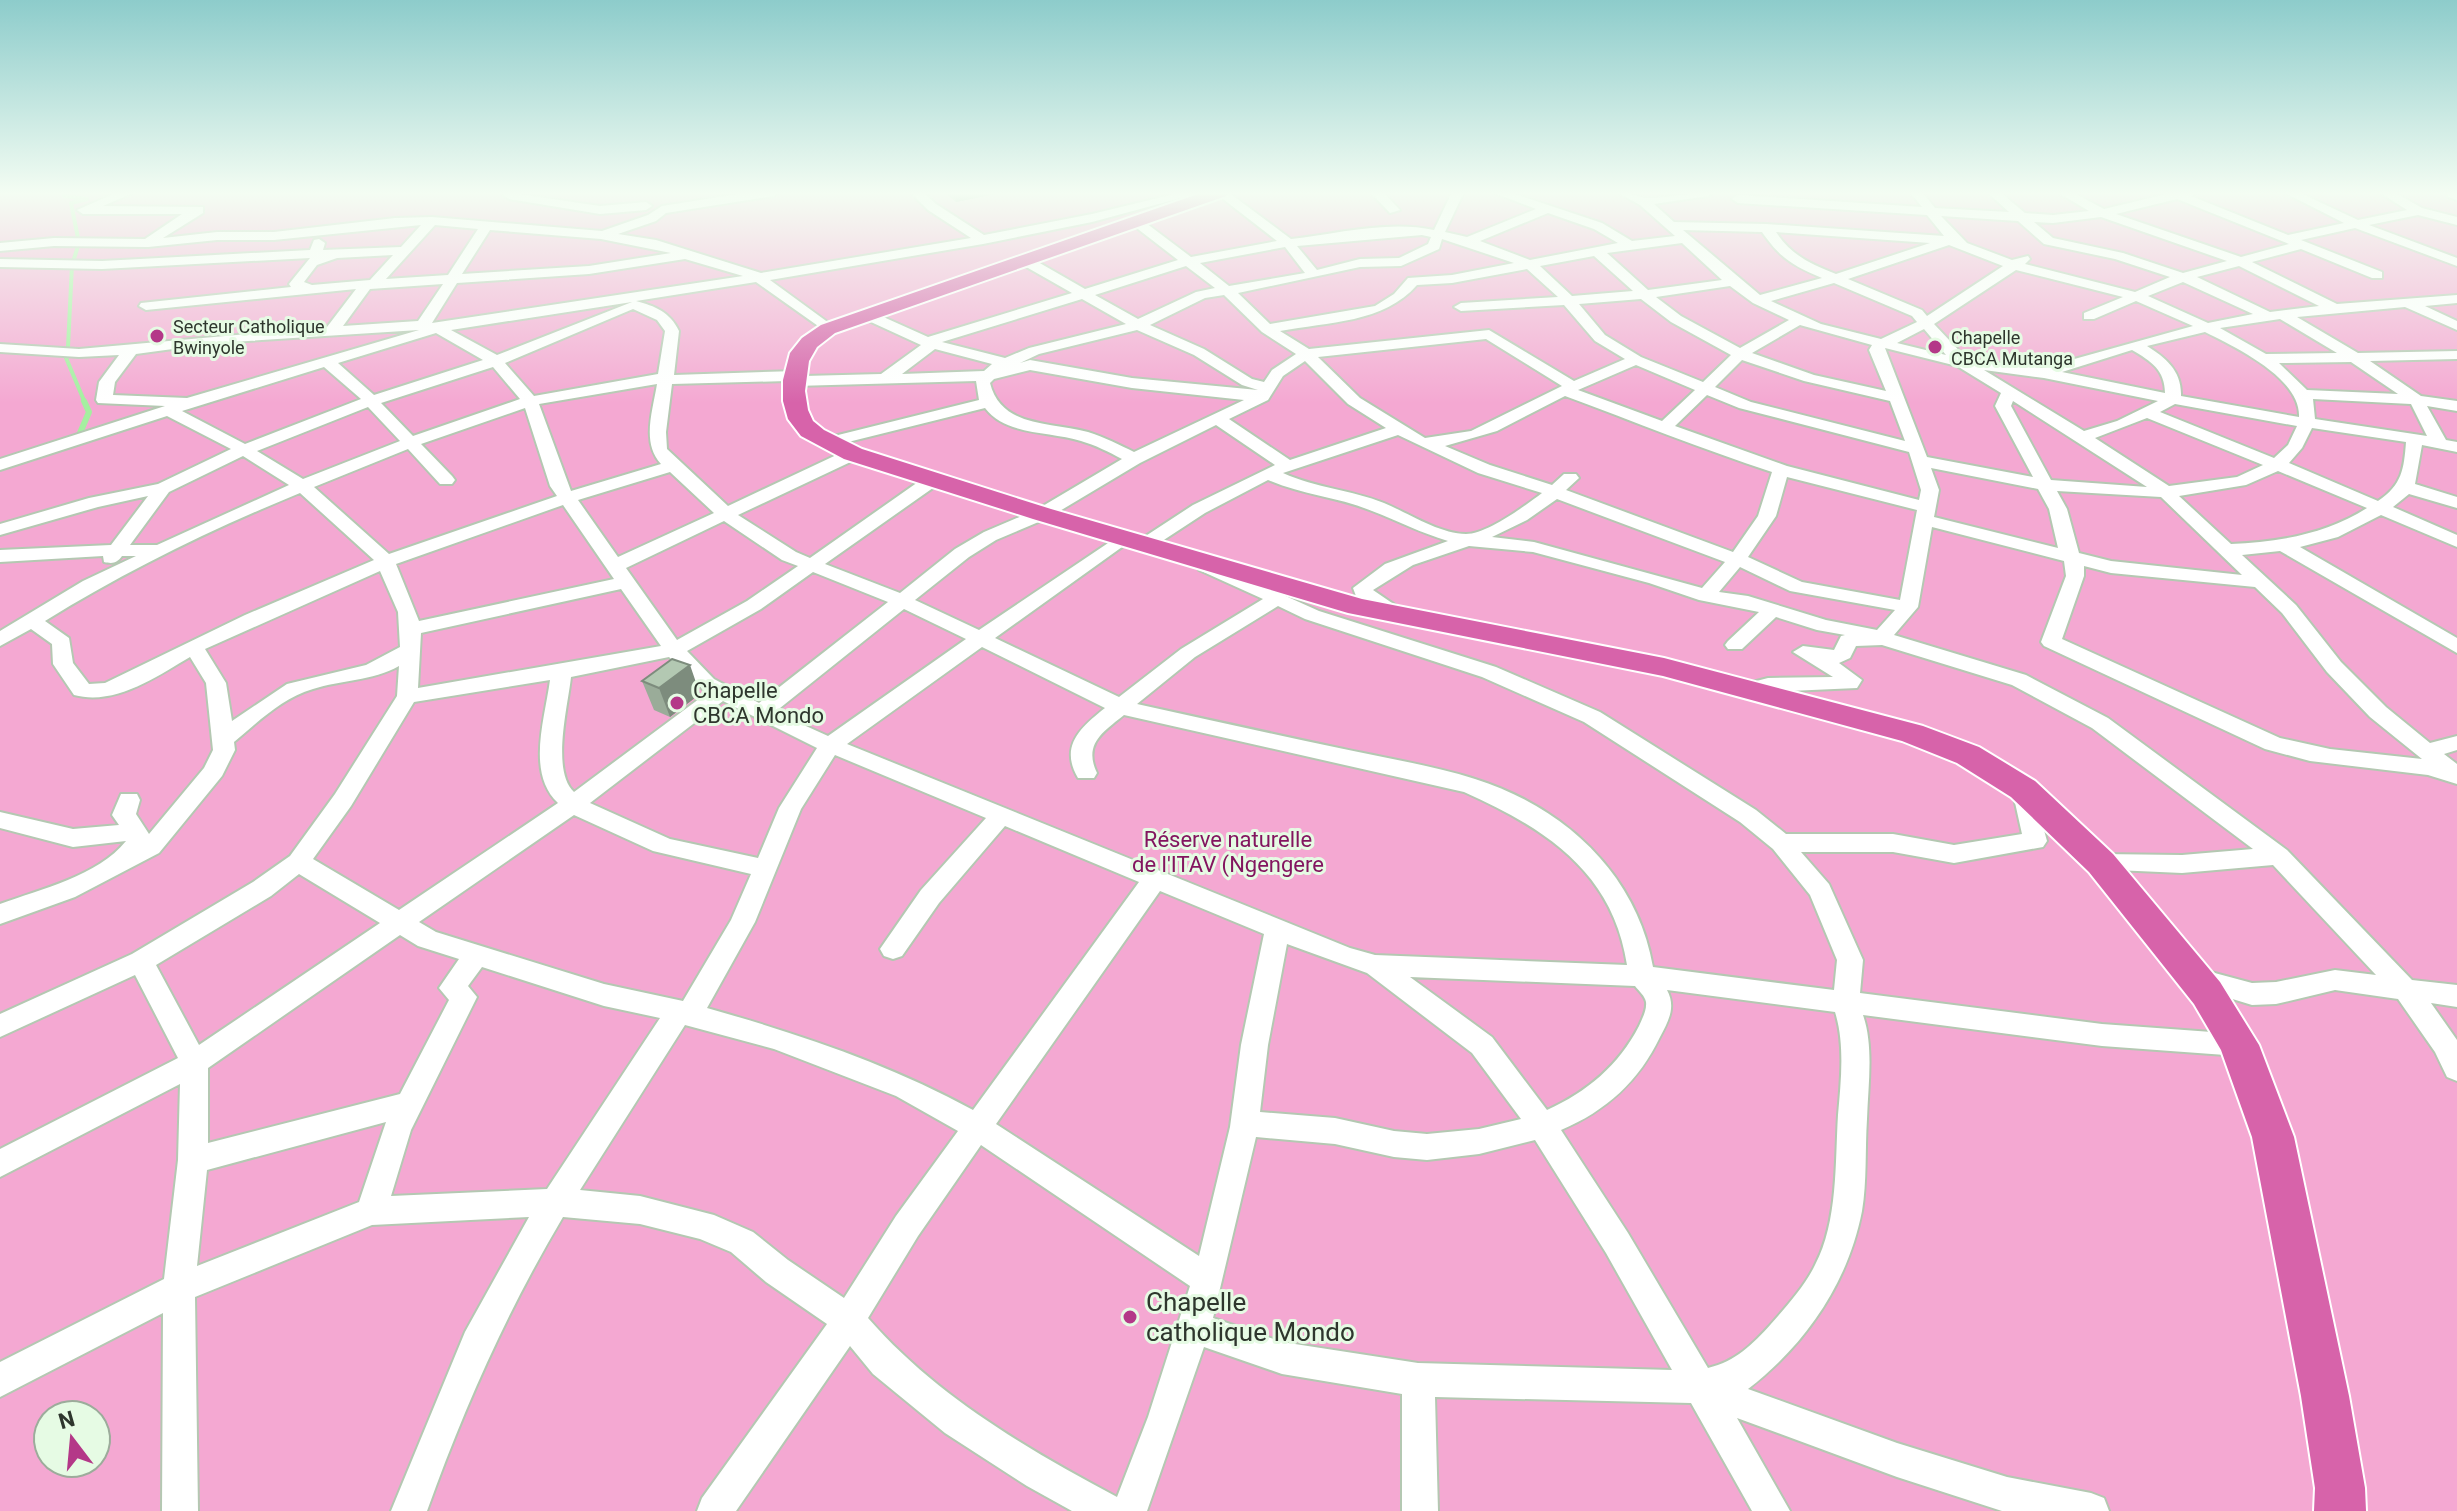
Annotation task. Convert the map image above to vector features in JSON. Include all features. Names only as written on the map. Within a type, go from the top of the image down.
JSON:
[{"type":"highway","points":[[1021,263],[865,314],[813,338],[801,352],[795,378],[799,419],[807,428],[841,448],[1134,542],[1281,586],[1401,616],[1621,658],[1748,690],[1945,745],[1989,765],[2023,789],[2101,863],[2195,978],[2226,1020],[2239,1045],[2273,1137],[2322,1382],[2340,1488],[2340,1511]]},
{"type":"street","points":[[0,263],[152,263]]},
{"type":"street","points":[[261,269],[265,263]]},
{"type":"street","points":[[311,289],[296,284],[312,263]]},
{"type":"street","points":[[331,332],[370,284],[392,263]]},
{"type":"street","points":[[430,327],[462,263]]},
{"type":"street","points":[[0,465],[259,380],[328,363],[430,327],[659,263]]},
{"type":"street","points":[[716,263],[763,278]]},
{"type":"street","points":[[0,530],[95,502],[163,488],[231,455],[370,401],[496,361],[643,300],[853,263]]},
{"type":"street","points":[[1029,263],[1138,325],[1199,352],[1264,393]]},
{"type":"street","points":[[886,378],[929,343],[1184,263]]},
{"type":"street","points":[[1187,263],[1243,303],[1267,329],[1306,354],[1354,401],[1419,441],[1484,469],[1777,575],[1797,587],[1908,607]]},
{"type":"street","points":[[1304,263],[1314,275]]},
{"type":"street","points":[[1134,459],[1086,437],[1044,431],[1018,421],[987,403],[982,383],[986,376],[1005,363],[1055,344],[1138,325],[1201,295],[1314,275],[1360,263],[1380,263]]},
{"type":"street","points":[[1442,263],[1474,336]]},
{"type":"street","points":[[1524,263],[1570,302],[1600,338],[1636,360],[1745,405],[1918,455],[2043,483],[2115,492],[2164,491],[2244,480],[2276,464],[2298,442],[2307,420],[2308,409],[2303,394],[2281,371],[2262,359],[2205,327],[2133,296],[2011,263]]},
{"type":"street","points":[[1267,329],[1379,309],[1399,297],[1413,281],[1431,277],[1443,269],[1543,263]]},
{"type":"street","points":[[1609,263],[1677,319],[1740,354],[1808,380],[1895,397]]},
{"type":"street","points":[[1712,263],[1758,300],[1798,320],[1880,345],[1962,363],[2044,373],[2248,414],[2307,420],[2449,446]]},
{"type":"street","points":[[1799,263],[1911,310],[1962,363],[2164,491],[2302,622],[2334,667],[2363,698],[2455,774]]},
{"type":"street","points":[[1758,300],[1885,263]]},
{"type":"street","points":[[2138,263],[2211,287],[2353,356],[2416,400],[2449,446]]},
{"type":"street","points":[[2089,316],[2183,277],[2234,263]]},
{"type":"street","points":[[2242,263],[2335,308]]},
{"type":"street","points":[[2345,263],[2377,275]]},
{"type":"street","points":[[1748,690],[1768,685],[1850,683],[1852,680],[1847,676],[1803,652],[1838,657],[1843,654],[1848,640],[1880,639],[1908,607],[1930,490],[1876,350],[1880,345],[1924,324],[2016,264]]},
{"type":"street","points":[[763,278],[763,283],[828,329]]},
{"type":"street","points":[[146,306],[243,294],[452,280],[588,282],[643,300],[670,324],[673,343],[666,360],[659,449],[664,458],[727,515],[766,543],[811,565],[903,601],[1123,708],[1470,785],[1514,803],[1553,830],[1587,860],[1615,893],[1630,922],[1642,976],[1659,1003],[1657,1016],[1637,1058],[1612,1085],[1579,1109],[1542,1125],[1478,1142],[1413,1148],[1337,1131],[1245,1123]]},
{"type":"street","points":[[243,294],[252,282]]},
{"type":"street","points":[[1461,307],[1570,302],[1733,282]]},
{"type":"street","points":[[2044,373],[2205,327],[2335,308],[2457,299]]},
{"type":"street","points":[[2407,303],[2457,326]]},
{"type":"street","points":[[865,314],[890,328],[929,343],[1005,363]]},
{"type":"street","points":[[1664,427],[1692,406],[1705,387],[1740,354],[1798,320]]},
{"type":"street","points":[[0,348],[74,353],[131,350],[217,339],[430,327],[496,361],[530,401],[559,486],[569,496],[674,650],[720,693],[830,745],[1345,957],[1375,965],[1642,976],[2102,1035],[2239,1045]]},
{"type":"street","points":[[760,713],[962,553],[990,536],[1042,514],[1134,459],[1264,393],[1277,373],[1306,354],[1474,336],[1497,336],[1569,389],[1683,437],[1781,470],[2071,557],[2123,569],[2259,582]]},
{"type":"street","points":[[2134,345],[2168,368],[2175,387],[2173,399]]},
{"type":"street","points":[[131,350],[107,382],[104,400],[198,401]]},
{"type":"street","points":[[2262,359],[2457,355]]},
{"type":"street","points":[[1419,441],[1457,441],[1500,426],[1569,389],[1636,360]]},
{"type":"street","points":[[328,363],[351,380],[446,480]]},
{"type":"street","points":[[0,640],[90,585],[250,507],[409,443],[530,401],[664,379],[986,376],[1018,366],[1039,365],[1067,374],[1264,393]]},
{"type":"street","points":[[2008,394],[2003,406],[2058,509],[2075,576],[2051,642],[2098,666],[2151,685],[2246,733],[2289,748],[2327,757],[2425,766],[2455,774]]},
{"type":"street","points":[[2303,394],[2416,400],[2457,406]]},
{"type":"street","points":[[2081,437],[2149,413],[2173,399]]},
{"type":"street","points":[[224,739],[281,694],[306,684],[392,664],[411,639],[620,574],[777,488],[841,448],[987,403]]},
{"type":"street","points":[[0,1026],[141,961],[262,889],[298,862],[343,800],[407,696],[411,639],[408,612],[385,560],[302,486],[246,451],[170,411]]},
{"type":"street","points":[[2149,413],[2457,542]]},
{"type":"street","points":[[1218,419],[1297,486],[1376,506],[1420,527],[1466,540],[1534,547],[1656,579],[1706,596],[1774,609],[1824,626],[1856,630],[2019,680],[2069,705],[2139,751],[2279,856],[2407,991],[2446,1045],[2457,1069]]},
{"type":"street","points":[[409,1511],[440,1429],[488,1320],[555,1202],[743,922],[790,808],[830,745],[982,639],[1134,542],[1277,469],[1399,429]]},
{"type":"street","points":[[2226,550],[2285,546],[2330,533],[2381,508],[2406,487],[2413,465],[2414,438]]},
{"type":"street","points":[[0,450],[77,440]]},
{"type":"street","points":[[0,458],[77,440]]},
{"type":"street","points":[[31,620],[62,642],[63,664],[76,678],[81,690],[92,694],[118,686],[193,647],[385,560],[569,496],[674,466]]},
{"type":"street","points":[[1706,596],[1750,544],[1767,516],[1781,470]]},
{"type":"street","points":[[1401,616],[1363,592],[1363,588],[1390,568],[1416,555],[1507,524],[1570,478]]},
{"type":"street","points":[[407,696],[561,672],[674,650],[754,605],[934,479]]},
{"type":"street","points":[[2406,487],[2457,503]]},
{"type":"street","points":[[90,585],[163,488]]},
{"type":"street","points":[[2285,546],[2457,647]]},
{"type":"street","points":[[0,556],[44,557],[119,548],[158,551]]},
{"type":"street","points":[[1188,558],[1312,615],[1489,672],[1592,717],[1715,793],[1781,843],[1820,891],[1837,924],[1850,960],[1846,1003],[1853,1025],[1855,1076],[1847,1210],[1829,1272],[1793,1323],[1764,1356],[1737,1377],[1698,1387],[1418,1380],[1282,1358],[1195,1328]]},
{"type":"street","points":[[1086,773],[1079,760],[1080,747],[1089,732],[1123,708],[1188,653],[1275,600]]},
{"type":"street","points":[[1735,645],[1774,609]]},
{"type":"street","points":[[0,914],[66,890],[151,847],[214,771],[224,750],[216,683],[193,647]]},
{"type":"street","points":[[561,672],[550,768],[554,786],[573,804],[639,839],[677,852],[767,868]]},
{"type":"street","points":[[0,1164],[194,1063],[573,804],[720,693]]},
{"type":"street","points":[[2425,752],[2457,743]]},
{"type":"street","points":[[1781,843],[1893,843],[1954,854],[1999,844],[2035,841],[2023,789]]},
{"type":"street","points":[[124,860],[139,841],[137,831],[124,815],[129,800]]},
{"type":"street","points":[[893,949],[906,926],[1001,816]]},
{"type":"street","points":[[0,820],[73,838],[137,831]]},
{"type":"street","points":[[2101,863],[2182,864],[2279,856]]},
{"type":"street","points":[[298,862],[427,939],[604,995],[777,1039],[906,1087],[979,1128],[1208,1280]]},
{"type":"street","points":[[715,1511],[849,1320],[907,1226],[1155,879]]},
{"type":"street","points":[[1129,1511],[1154,1451],[1208,1280],[1245,1123],[1248,1085],[1278,929]]},
{"type":"street","points":[[371,1211],[397,1129],[464,997],[452,988],[476,955]]},
{"type":"street","points":[[141,961],[194,1063],[193,1160],[179,1288],[180,1511]]},
{"type":"street","points":[[1375,965],[1482,1045],[1542,1125],[1617,1243],[1772,1511]]},
{"type":"street","points":[[2195,978],[2252,994],[2276,993],[2335,980],[2457,996]]},
{"type":"street","points":[[193,1160],[409,1104]]},
{"type":"street","points":[[0,1380],[179,1288],[371,1211],[555,1202],[640,1210],[703,1225],[742,1242],[849,1320],[885,1362],[957,1421],[1039,1474],[1108,1511]]},
{"type":"street","points":[[1418,1380],[1420,1511]]},
{"type":"street","points":[[1698,1387],[1897,1460],[2007,1495],[2091,1511]]},
{"type":"green space","name":"Réserve naturelle de l'ITAV (Ngengere","points":[[0,263],[2457,263],[2457,1511],[0,1511]]},
{"type":"building","points":[[672,659],[690,665],[659,688],[642,681]]},
{"type":"waterway","points":[[73,263],[68,347],[64,353],[85,403]]},
{"type":"waterway","points":[[77,440],[89,412],[84,401]]},
{"type":"place","name":"Secteur Catholique Bwinyole","points":[[157,336]]},
{"type":"place","name":"Chapelle CBCA Mutanga","points":[[1935,347]]},
{"type":"place","name":"Chapelle CBCA Mondo","points":[[677,703]]},
{"type":"place","name":"Chapelle catholique Mondo","points":[[1130,1317]]}]
